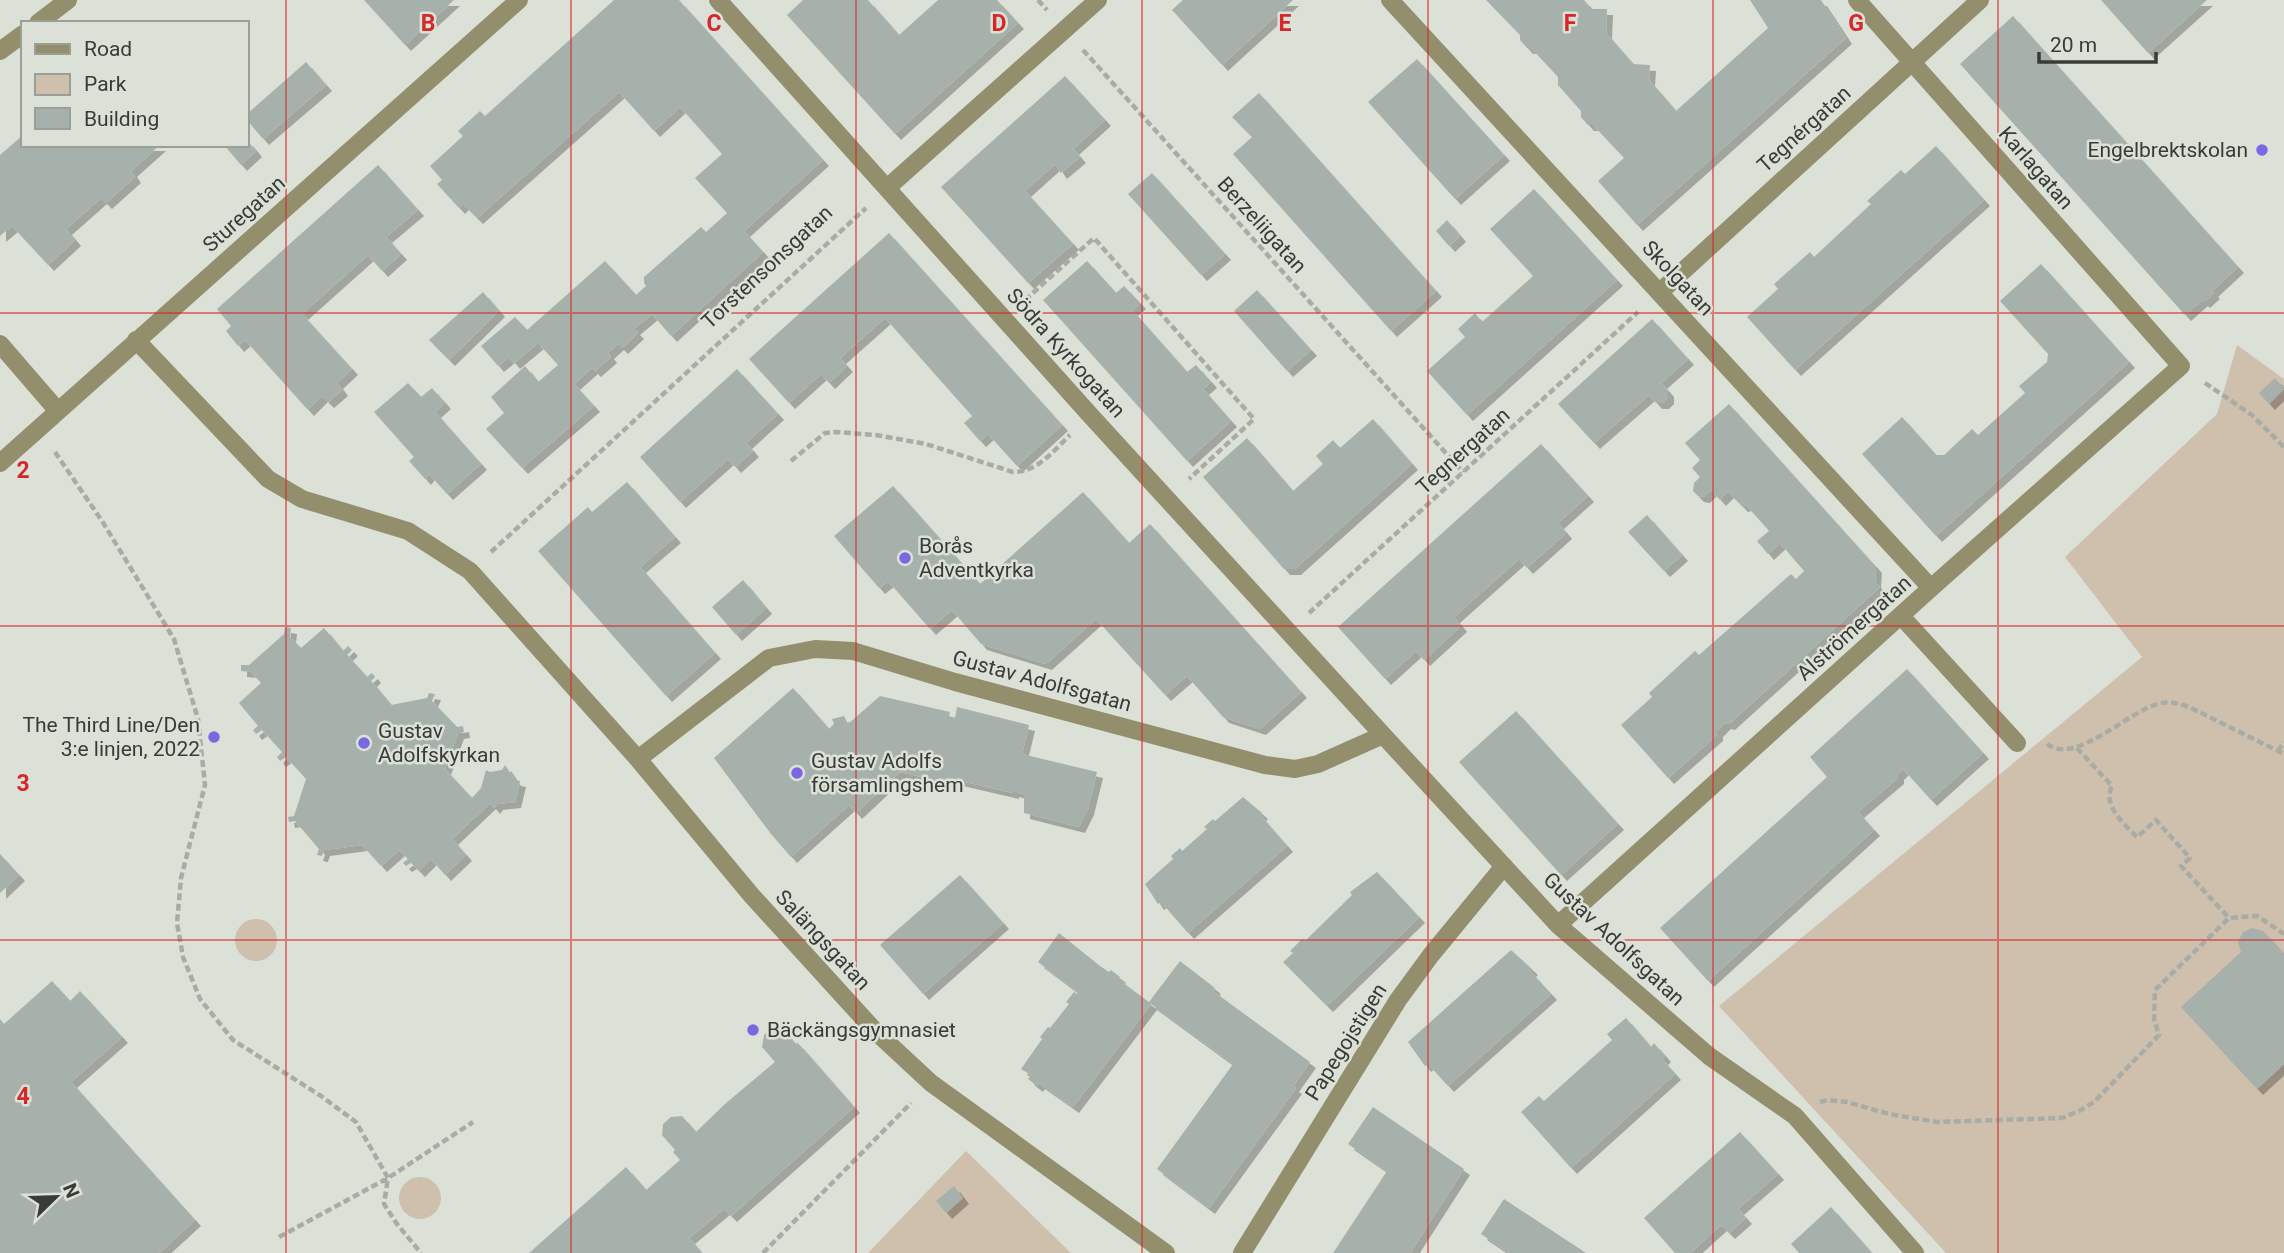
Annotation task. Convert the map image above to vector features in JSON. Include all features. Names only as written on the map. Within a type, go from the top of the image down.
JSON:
[{"type":"street","points":[[41,21],[68,0]]},
{"type":"street","name":"Sturegatan","points":[[0,463],[519,0]]},
{"type":"street","name":"Södra Kyrkogatan","points":[[718,0],[1091,416],[1383,735]]},
{"type":"street","points":[[887,188],[1098,0]]},
{"type":"street","name":"Skolgatan","points":[[1390,0],[1931,588]]},
{"type":"street","name":"Karlagatan","points":[[1857,0],[2181,366]]},
{"type":"street","name":"Tegnérgatan","points":[[1660,292],[1980,0]]},
{"type":"street","points":[[0,51],[21,35]]},
{"type":"street","points":[[136,340],[268,480],[302,499],[408,531],[470,571],[638,759]]},
{"type":"street","points":[[0,344],[57,410]]},
{"type":"street","name":"Alströmergatan","points":[[1559,925],[2181,366]]},
{"type":"street","points":[[1901,616],[2017,743]]},
{"type":"street","name":"Gustav Adolfsgatan","points":[[638,759],[769,658],[814,649],[853,651],[955,682],[1265,765],[1295,769],[1318,764],[1383,735],[1559,925],[1709,1056],[1795,1116],[1915,1253]]},
{"type":"street","name":"Salängsgatan","points":[[638,759],[752,896],[875,1031],[931,1083],[1166,1253]]},
{"type":"street","name":"Papegojstigen","points":[[1242,1253],[1398,1000],[1430,955],[1504,866]]},
{"type":"path","name":"Berzeliigatan","points":[[1038,0],[1463,472]]},
{"type":"path","name":"Torstensonsgatan","points":[[470,571],[887,188]]},
{"type":"path","points":[[1004,318],[1094,238],[1254,419],[1168,499]]},
{"type":"path","name":"Tegnergatan","points":[[1288,632],[1660,292]]},
{"type":"path","points":[[2181,366],[2252,415],[2284,447]]},
{"type":"path","points":[[791,461],[825,433],[836,432],[876,435],[926,444],[1013,472],[1026,472],[1037,466],[1091,416]]},
{"type":"path","points":[[38,428],[102,521],[174,639],[198,719],[205,785],[181,878],[177,923],[183,957],[200,999],[233,1040],[321,1096],[356,1122],[388,1178],[384,1204],[421,1253]]},
{"type":"path","points":[[2017,743],[2032,737],[2063,751],[2077,748],[2147,707],[2174,702],[2284,754]]},
{"type":"path","points":[[2278,751],[2284,742]]},
{"type":"path","points":[[2077,748],[2112,786],[2108,794],[2109,803],[2127,827],[2137,837],[2156,820],[2190,858],[2181,866],[2229,918]]},
{"type":"path","points":[[1795,1116],[1828,1100],[1937,1122],[2062,1118],[2094,1102],[2159,1035],[2154,1019],[2155,990],[2229,918],[2257,916],[2284,934]]},
{"type":"path","points":[[764,1253],[931,1083]]},
{"type":"path","points":[[279,1237],[388,1178],[473,1122]]},
{"type":"green space","points":[[2237,345],[2284,379],[2284,1253],[1946,1253],[1719,1006],[2142,657],[2065,557],[2217,414]]},
{"type":"green space","points":[[256,919],[271,925],[277,940],[271,955],[256,961],[241,955],[235,940],[241,925]]},
{"type":"green space","points":[[966,1151],[1071,1253],[868,1253]]},
{"type":"green space","points":[[420,1177],[435,1183],[441,1198],[435,1213],[420,1219],[405,1213],[399,1198],[405,1183]]},
{"type":"building","points":[[364,0],[454,0],[405,45]]},
{"type":"building","points":[[614,0],[679,0],[823,160],[744,231],[763,252],[671,336],[652,314],[634,329],[638,333],[622,348],[618,344],[608,353],[611,357],[595,371],[592,368],[574,384],[594,406],[522,468],[486,429],[504,413],[491,397],[525,366],[538,382],[558,365],[538,343],[514,363],[509,357],[498,366],[481,346],[515,317],[527,330],[605,261],[636,295],[646,286],[644,277],[701,227],[706,232],[727,213],[695,178],[722,154],[680,107],[654,131],[619,92],[477,218],[463,204],[459,208],[437,184],[442,180],[430,166],[463,136],[458,131],[480,111],[485,116]]},
{"type":"building","points":[[803,0],[868,0],[899,35],[938,0],[997,0],[1018,23],[895,134],[787,15]]},
{"type":"building","points":[[1183,0],[1293,0],[1222,65],[1172,10]]},
{"type":"building","points":[[1486,0],[1584,0],[1592,9],[1607,9],[1606,33],[1633,64],[1650,65],[1649,80],[1676,111],[1768,28],[1750,0],[1821,0],[1846,38],[1637,225],[1598,181],[1624,158],[1593,125],[1588,125],[1581,117],[1581,111],[1558,85],[1558,77],[1531,48],[1527,48],[1520,40],[1520,35]]},
{"type":"building","points":[[2101,0],[2207,0],[2148,53]]},
{"type":"building","points":[[2013,16],[2238,267],[2212,291],[2214,293],[2185,315],[1960,64]]},
{"type":"building","points":[[1417,59],[1504,155],[1455,199],[1368,102]]},
{"type":"building","points":[[306,62],[326,85],[263,139],[248,121],[248,113]]},
{"type":"building","points":[[1065,76],[1105,120],[1073,149],[1080,157],[1061,173],[1055,164],[1025,191],[1073,244],[1028,283],[941,187]]},
{"type":"building","points":[[1259,93],[1436,291],[1391,331],[1233,154],[1252,137],[1232,117]]},
{"type":"building","points":[[21,137],[21,147],[158,147],[131,171],[135,177],[106,203],[101,198],[66,229],[75,240],[48,265],[12,226],[0,236],[0,155]]},
{"type":"building","points":[[248,141],[256,151],[241,165],[226,147],[248,147]]},
{"type":"building","points":[[1936,146],[1984,200],[1795,370],[1747,317],[1778,289],[1774,284],[1810,252],[1814,257],[1871,204],[1867,201],[1901,170],[1905,174]]},
{"type":"building","points":[[378,165],[418,210],[386,237],[401,254],[382,271],[368,255],[302,314],[352,369],[337,383],[342,390],[328,402],[322,396],[308,410],[245,340],[238,346],[226,331],[231,326],[217,309]]},
{"type":"building","points":[[1152,173],[1225,254],[1201,275],[1128,194]]},
{"type":"building","points":[[1534,189],[1617,280],[1467,415],[1427,371],[1465,337],[1458,329],[1475,313],[1482,322],[1533,276],[1490,229]]},
{"type":"building","points":[[1447,220],[1460,236],[1449,246],[1436,231]]},
{"type":"building","points":[[889,233],[1062,425],[1017,466],[988,434],[980,441],[964,423],[972,416],[885,318],[840,358],[847,366],[829,383],[821,374],[789,403],[749,359]]},
{"type":"building","points":[[1087,261],[1116,293],[1124,286],[1140,303],[1132,310],[1187,372],[1196,365],[1211,382],[1203,389],[1231,421],[1187,461],[1043,300]]},
{"type":"building","points":[[2041,264],[2129,362],[1936,536],[1862,454],[1902,417],[1936,455],[1944,455],[1972,429],[1978,435],[2025,393],[2019,386],[2047,362],[2048,354],[2000,301]]},
{"type":"building","points":[[1257,290],[1311,350],[1287,371],[1234,311]]},
{"type":"building","points":[[483,292],[499,311],[449,360],[429,340]]},
{"type":"building","points":[[1652,319],[1688,359],[1661,383],[1668,391],[1668,398],[1663,403],[1656,403],[1649,395],[1594,443],[1558,404]]},
{"type":"building","points":[[737,369],[778,414],[746,443],[753,451],[735,467],[728,459],[680,502],[640,457]]},
{"type":"building","points":[[2275,378],[2284,389],[2269,404],[2259,393]]},
{"type":"building","points":[[408,383],[421,397],[432,388],[445,403],[435,412],[481,464],[447,494],[429,474],[425,479],[409,461],[414,457],[374,412]]},
{"type":"building","points":[[1729,404],[1876,567],[1875,582],[1880,587],[1729,724],[1725,723],[1717,731],[1717,735],[1668,778],[1621,725],[1652,697],[1649,693],[1695,651],[1699,655],[1791,574],[1796,579],[1804,571],[1780,543],[1768,554],[1757,541],[1769,531],[1746,505],[1742,506],[1728,492],[1720,500],[1711,490],[1704,497],[1693,491],[1694,483],[1700,477],[1692,468],[1700,460],[1685,443]]},
{"type":"building","points":[[1373,419],[1412,464],[1295,569],[1284,569],[1203,477],[1247,438],[1293,491],[1323,464],[1316,456],[1333,440],[1340,448]]},
{"type":"building","points":[[1541,444],[1588,496],[1558,523],[1566,533],[1527,568],[1519,559],[1454,617],[1461,626],[1424,660],[1416,651],[1385,679],[1338,627]]},
{"type":"building","points":[[627,482],[675,537],[640,567],[715,653],[666,696],[538,551],[588,507],[592,512]]},
{"type":"building","points":[[893,486],[980,584],[1083,492],[1129,543],[1150,524],[1301,692],[1260,729],[1223,717],[1187,676],[1165,695],[1096,619],[1046,664],[981,644],[952,610],[930,629],[888,581],[879,588],[834,536]]},
{"type":"building","points":[[1647,515],[1682,555],[1664,571],[1628,532]]},
{"type":"building","points":[[743,580],[766,608],[736,635],[712,607]]},
{"type":"building","name":"Gustav Adolfskyrkan","points":[[285,627],[291,628],[290,637],[301,648],[324,628],[343,651],[348,646],[352,650],[347,655],[367,677],[372,673],[375,677],[371,681],[391,705],[427,698],[429,693],[435,694],[432,701],[457,727],[463,726],[464,732],[458,733],[445,769],[472,798],[481,788],[486,770],[502,770],[505,765],[515,780],[520,781],[515,802],[497,804],[494,808],[490,803],[452,839],[466,855],[445,875],[431,859],[419,871],[411,863],[406,866],[403,863],[408,859],[399,850],[381,866],[362,845],[324,850],[322,856],[317,855],[319,849],[295,821],[289,822],[288,817],[294,816],[306,779],[286,757],[280,761],[277,757],[282,752],[262,730],[256,734],[253,730],[258,726],[239,703],[261,683],[251,672],[241,671],[241,665],[249,665],[284,634]]},
{"type":"building","points":[[1907,669],[1983,753],[1931,800],[1903,769],[1898,778],[1858,812],[1874,830],[1708,981],[1660,928],[1827,777],[1810,757]]},
{"type":"building","points":[[793,688],[829,729],[834,724],[832,719],[844,716],[848,724],[880,696],[950,712],[949,716],[955,718],[957,707],[1029,725],[1022,754],[1097,772],[1088,809],[1079,827],[1024,813],[1024,794],[944,777],[943,782],[900,772],[856,813],[849,805],[791,857],[714,758]]},
{"type":"building","points":[[1516,711],[1618,824],[1561,875],[1459,762]]},
{"type":"building","points":[[1243,797],[1262,813],[1260,815],[1287,846],[1188,933],[1161,902],[1158,904],[1145,884],[1173,859],[1171,856],[1180,848],[1182,851],[1207,829],[1204,827],[1213,819],[1215,821]]},
{"type":"building","points":[[0,854],[19,875],[0,893]]},
{"type":"building","points":[[1377,872],[1419,917],[1327,1006],[1283,962],[1302,939],[1305,941],[1352,895],[1350,892]]},
{"type":"building","points":[[960,875],[1003,923],[923,994],[880,945]]},
{"type":"building","points":[[2252,928],[2263,931],[2284,954],[2284,1064],[2257,1089],[2181,1007],[2241,952],[2238,942],[2243,932]]},
{"type":"building","points":[[1059,933],[1100,966],[1109,972],[1111,970],[1120,977],[1118,979],[1149,1002],[1180,961],[1215,988],[1213,991],[1310,1062],[1293,1086],[1296,1088],[1209,1208],[1157,1169],[1233,1064],[1151,1004],[1073,1107],[1039,1083],[1037,1086],[1028,1079],[1031,1075],[1021,1069],[1042,1039],[1040,1037],[1069,1004],[1066,1002],[1074,992],[1078,992],[1038,962]]},
{"type":"building","points":[[1511,950],[1532,969],[1530,971],[1551,994],[1448,1086],[1428,1064],[1425,1066],[1408,1042]]},
{"type":"building","points":[[52,981],[70,1001],[80,991],[122,1037],[71,1082],[195,1220],[159,1253],[0,1253],[0,1019],[4,1024]]},
{"type":"building","points":[[1626,1018],[1651,1047],[1654,1043],[1665,1056],[1662,1059],[1675,1074],[1571,1168],[1521,1112],[1539,1096],[1544,1101],[1612,1040],[1607,1034]]},
{"type":"building","points":[[771,1028],[783,1029],[795,1044],[798,1043],[854,1107],[731,1216],[724,1209],[689,1238],[702,1253],[529,1253],[626,1167],[646,1190],[680,1160],[662,1135],[663,1124],[671,1117],[682,1116],[696,1132],[775,1062],[762,1047],[764,1035]]},
{"type":"building","points":[[1373,1107],[1464,1169],[1410,1253],[1333,1253],[1387,1171],[1348,1144]]},
{"type":"building","points":[[1740,1132],[1778,1174],[1738,1209],[1746,1218],[1729,1233],[1721,1225],[1690,1253],[1675,1253],[1644,1218]]},
{"type":"building","points":[[954,1186],[963,1198],[946,1213],[936,1201]]},
{"type":"building","points":[[1504,1199],[1586,1253],[1509,1253],[1481,1234]]},
{"type":"building","points":[[1831,1207],[1872,1253],[1799,1253],[1791,1244]]},
{"type":"place","name":"Engelbrektskolan","points":[[2262,150]]},
{"type":"place","name":"Borås Adventkyrka","points":[[905,558]]},
{"type":"place","name":"The Third Line/Den 3:e linjen, 2022","points":[[214,737]]},
{"type":"place","name":"Gustav Adolfskyrkan","points":[[364,743]]},
{"type":"place","name":"Gustav Adolfs församlingshem","points":[[797,773]]},
{"type":"place","name":"Bäckängsgymnasiet","points":[[753,1030]]}]
